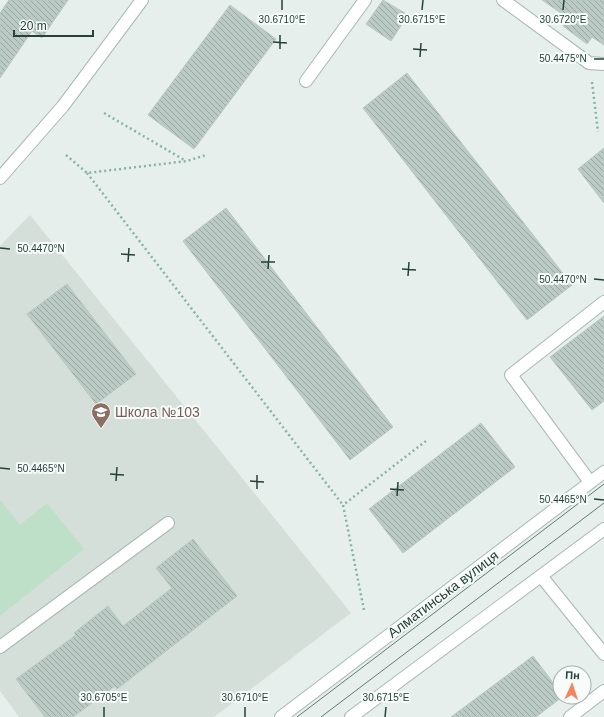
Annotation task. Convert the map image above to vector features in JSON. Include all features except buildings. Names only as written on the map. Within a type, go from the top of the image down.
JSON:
[{"type":"street","points":[[0,178],[62,106],[142,0]]},
{"type":"street","points":[[306,81],[365,0]]},
{"type":"street","points":[[503,0],[589,64],[604,64]]},
{"type":"street","points":[[590,482],[511,375],[604,302]]},
{"type":"street","name":"Алматинська вулиця","points":[[282,717],[604,472]]},
{"type":"street","points":[[0,647],[168,523]]},
{"type":"street","points":[[351,717],[604,529]]},
{"type":"street","points":[[541,576],[604,654]]},
{"type":"street","points":[[570,717],[604,691]]},
{"type":"path","points":[[589,64],[598,132]]},
{"type":"path","points":[[104,112],[186,161]]},
{"type":"path","points":[[66,155],[87,173],[343,505],[364,610]]},
{"type":"path","points":[[87,173],[186,161],[206,155]]},
{"type":"path","points":[[343,505],[426,441]]},
{"type":"shaded area","name":"Школа №103","points":[[30,215],[351,613],[214,717],[19,717],[0,691],[0,246]]},
{"type":"green space","points":[[0,500],[20,525],[47,503],[84,549],[0,616]]},
{"type":"tram line","points":[[297,717],[604,484]]},
{"type":"tram line","points":[[321,717],[604,503]]},
{"type":"place","name":"Школа №103","points":[[101,429]]}]
